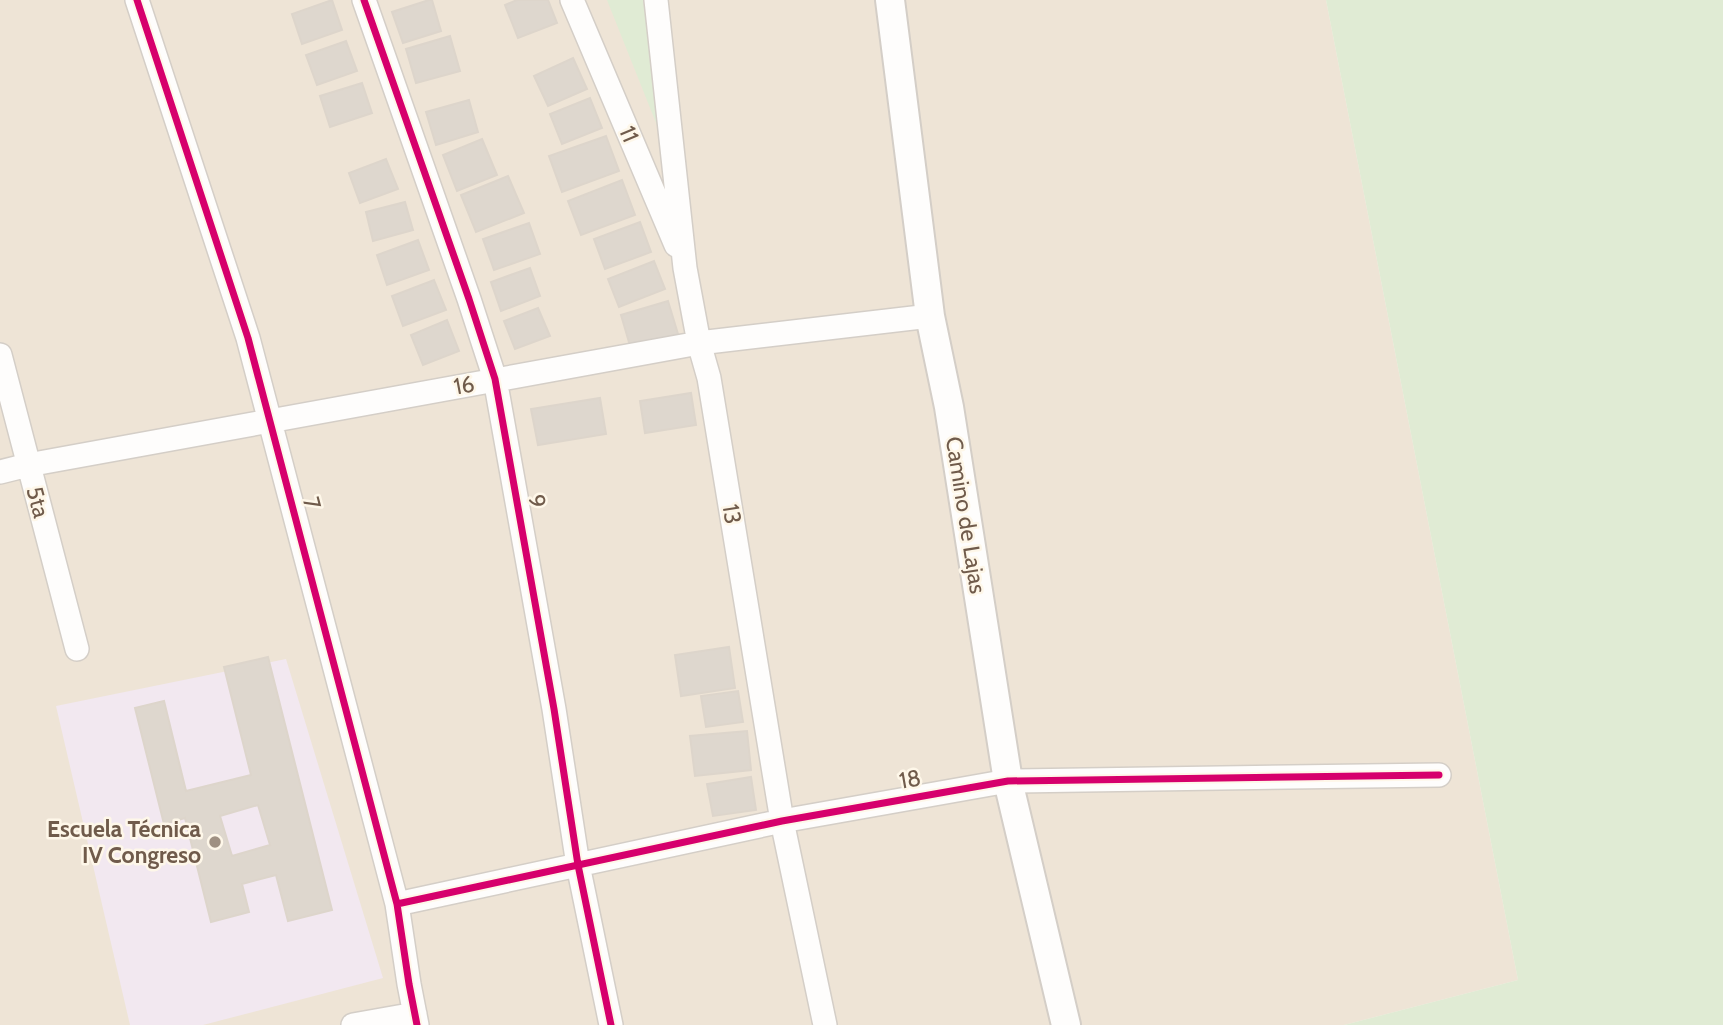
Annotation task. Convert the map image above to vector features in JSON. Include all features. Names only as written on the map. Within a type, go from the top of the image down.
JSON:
[{"type":"street","name":"7","points":[[137,0],[248,338],[271,421],[397,904],[416,1019]]},
{"type":"street","name":"9","points":[[364,0],[495,379],[554,709],[578,865],[611,1025]]},
{"type":"street","name":"11","points":[[572,0],[685,268]]},
{"type":"street","name":"13","points":[[656,0],[685,268],[699,343],[709,378],[782,821],[825,1025]]},
{"type":"street","name":"Camino de Lajas","points":[[890,0],[930,316],[949,407],[1008,781],[1066,1025]]},
{"type":"street","name":"16","points":[[0,472],[699,343],[930,316]]},
{"type":"street","name":"5ta","points":[[0,355],[77,649]]},
{"type":"street","name":"18","points":[[397,904],[782,821],[1008,781],[1439,775]]},
{"type":"street","points":[[353,1025],[416,1019]]},
{"type":"shaded area","points":[[0,0],[1326,0],[1518,980],[1344,1025],[0,1025]]},
{"type":"shaded area","name":"Escuela Técnica IV Congreso","points":[[286,659],[383,978],[203,1025],[130,1025],[56,706]]},
{"type":"green space","points":[[607,0],[643,0],[664,143]]},
{"type":"green space","points":[[1326,0],[1723,0],[1723,1025],[1344,1025],[1518,980]]},
{"type":"building","points":[[332,0],[342,30],[302,44],[292,14]]},
{"type":"building","points":[[432,0],[441,31],[403,43],[392,12]]},
{"type":"building","points":[[517,0],[548,0],[557,23],[518,38],[505,5]]},
{"type":"building","points":[[450,36],[460,71],[416,83],[406,49]]},
{"type":"building","points":[[346,41],[357,71],[317,85],[306,55]]},
{"type":"building","points":[[573,58],[587,89],[548,106],[534,76]]},
{"type":"building","points":[[362,83],[372,113],[330,127],[320,96]]},
{"type":"building","points":[[590,98],[602,128],[562,144],[550,114]]},
{"type":"building","points":[[469,100],[478,132],[436,145],[426,112]]},
{"type":"building","points":[[606,136],[619,171],[562,192],[549,156]]},
{"type":"building","points":[[482,139],[497,175],[457,191],[443,155]]},
{"type":"building","points":[[386,159],[398,189],[360,203],[349,173]]},
{"type":"building","points":[[508,176],[524,213],[476,232],[461,195]]},
{"type":"building","points":[[622,180],[635,215],[581,235],[568,201]]},
{"type":"building","points":[[405,202],[413,230],[373,241],[366,212]]},
{"type":"building","points":[[640,222],[651,252],[605,269],[594,239]]},
{"type":"building","points":[[529,223],[540,254],[494,270],[483,239]]},
{"type":"building","points":[[418,240],[429,270],[387,285],[377,255]]},
{"type":"building","points":[[654,261],[665,289],[619,307],[608,279]]},
{"type":"building","points":[[530,268],[540,296],[501,311],[491,282]]},
{"type":"building","points":[[434,280],[446,310],[403,326],[392,296]]},
{"type":"building","points":[[668,301],[678,334],[631,349],[621,315]]},
{"type":"building","points":[[538,308],[550,336],[515,349],[504,321]]},
{"type":"building","points":[[447,320],[459,351],[423,365],[411,335]]},
{"type":"building","points":[[691,393],[696,425],[645,433],[640,401]]},
{"type":"building","points":[[600,398],[606,434],[538,445],[531,409]]},
{"type":"building","points":[[729,647],[735,688],[681,696],[675,655]]},
{"type":"building","points":[[268,657],[332,910],[288,921],[276,875],[242,884],[249,912],[211,922],[185,818],[164,824],[135,708],[164,701],[186,791],[251,775],[224,667]],"holes":[[[258,805],[270,845],[232,856],[220,816]]]},
{"type":"building","points":[[738,691],[743,722],[706,727],[701,696]]},
{"type":"building","points":[[747,731],[751,770],[695,776],[690,736]]},
{"type":"building","points":[[751,777],[756,810],[713,816],[707,784]]},
{"type":"cycle path","points":[[137,0],[248,338],[397,904],[417,1025]]},
{"type":"cycle path","points":[[364,0],[495,379],[554,709],[578,865],[611,1025]]},
{"type":"cycle path","points":[[397,904],[782,821],[1008,781],[1439,775]]},
{"type":"place","name":"Escuela Técnica IV Congreso","points":[[215,842]]}]
